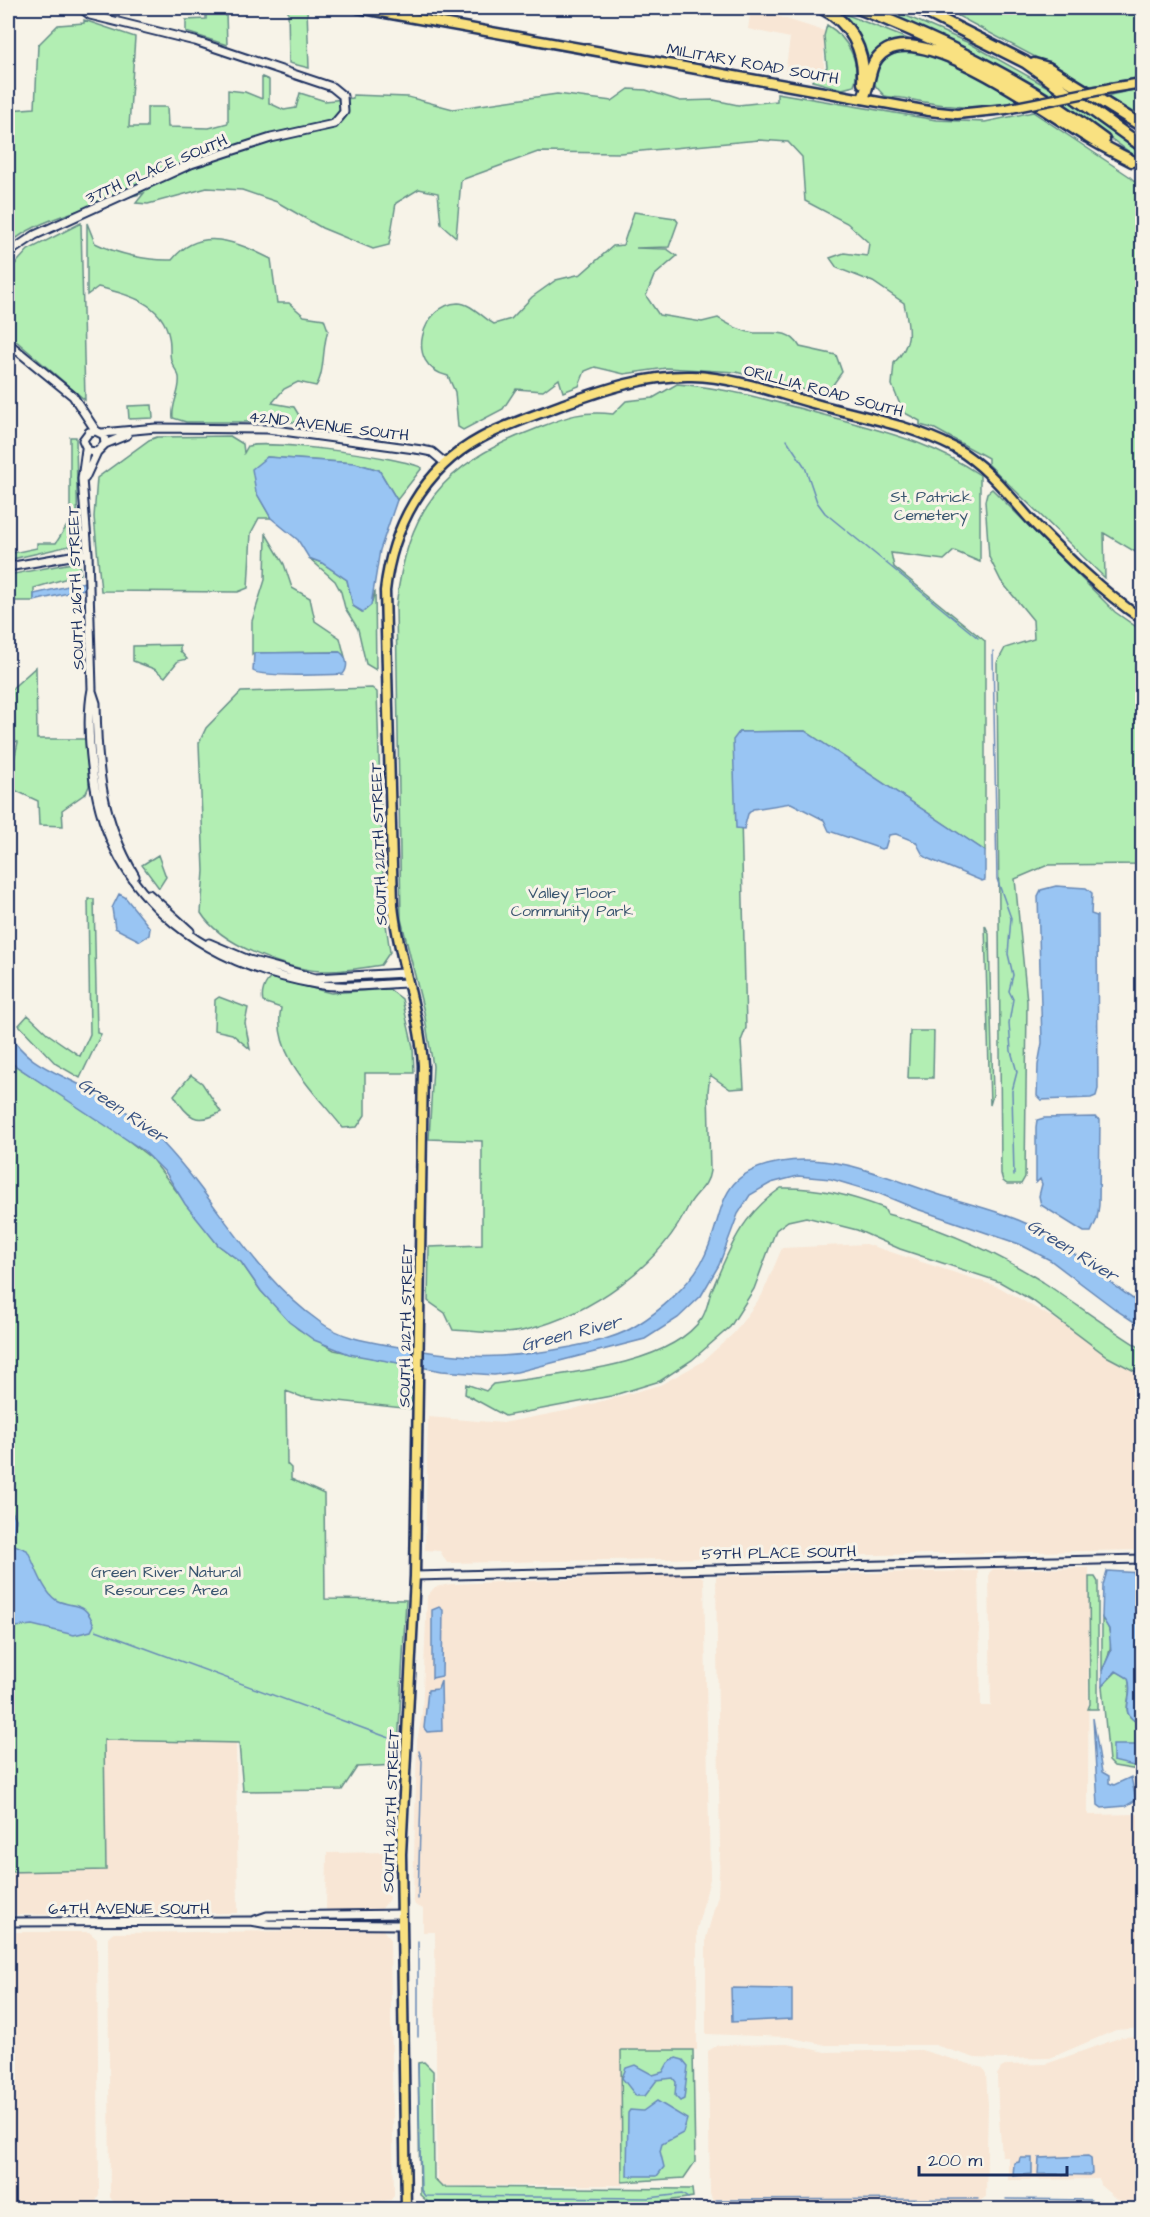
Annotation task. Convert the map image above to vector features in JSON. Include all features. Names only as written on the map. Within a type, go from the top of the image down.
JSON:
[{"type":"highway","points":[[822,8],[847,26],[858,46],[863,67],[863,98]]},
{"type":"highway","points":[[858,8],[942,43],[1007,77],[1063,111],[1143,169]]},
{"type":"highway","points":[[918,8],[1025,62],[1143,146]]},
{"type":"highway","points":[[863,98],[871,67],[880,55],[896,46],[919,46],[942,54],[1011,88],[1089,138],[1132,161]]},
{"type":"highway","points":[[1025,62],[1048,68],[1143,126]]},
{"type":"main road","name":"MILITARY ROAD SOUTH","points":[[358,8],[957,114],[1006,109],[1143,83]]},
{"type":"main road","name":"ORILLIA ROAD SOUTH","points":[[445,463],[478,439],[497,430],[618,386],[663,377],[725,379],[920,431],[956,449],[984,471],[1093,581],[1143,619]]},
{"type":"main road","name":"SOUTH 212TH STREET","points":[[406,2210],[402,1854],[416,1576],[423,1065],[418,1027],[404,973],[393,904],[386,591],[393,545],[404,519],[413,502],[445,463]]},
{"type":"street","name":"37TH PLACE SOUTH","points":[[8,253],[35,235],[207,158],[271,138],[334,124],[344,112],[345,103],[336,89],[326,84],[195,41],[90,15],[82,8]]},
{"type":"street","points":[[8,344],[70,395],[81,405],[105,444],[97,453],[86,449],[83,440],[86,434],[82,414],[70,395]]},
{"type":"street","name":"42ND AVENUE SOUTH","points":[[99,432],[133,432],[163,428],[282,430],[432,452],[445,463]]},
{"type":"street","points":[[86,434],[99,432]]},
{"type":"street","name":"42ND AVENUE SOUTH","points":[[105,444],[133,432]]},
{"type":"street","name":"SOUTH 216TH STREET","points":[[86,449],[82,467],[88,553],[92,689],[96,702],[97,782]]},
{"type":"street","name":"SOUTH 216TH STREET","points":[[83,487],[89,464],[97,453]]},
{"type":"street","points":[[8,567],[88,553]]},
{"type":"street","points":[[97,782],[118,847],[141,886],[168,913],[200,937],[232,954],[304,976],[327,978],[404,973]]},
{"type":"street","points":[[97,782],[107,834],[124,867],[150,902],[189,935],[228,958],[299,981],[332,986],[407,983]]},
{"type":"street","name":"59TH PLACE SOUTH","points":[[416,1576],[1143,1559]]},
{"type":"street","name":"64TH AVENUE SOUTH","points":[[251,1921],[267,1916],[402,1914]]},
{"type":"street","name":"64TH AVENUE SOUTH","points":[[8,1922],[251,1921],[268,1924],[402,1925]]},
{"type":"shaded area","points":[[751,8],[777,12],[777,16],[824,31],[824,81],[785,74],[790,38],[748,29]]},
{"type":"shaded area","points":[[866,1244],[999,1287],[1142,1369],[1142,1550],[447,1563],[440,1551],[425,1550],[428,1417],[503,1423],[570,1410],[660,1385],[702,1362],[734,1333],[762,1295],[782,1248]]},
{"type":"shaded area","points":[[1089,1568],[1088,1815],[1142,1814],[1142,2028],[1116,2030],[1050,2058],[998,2059],[975,2058],[935,2045],[826,2045],[788,2037],[706,2034],[706,1938],[718,1895],[720,1852],[716,1576],[978,1571],[981,1706],[991,1706],[989,1573],[993,1569]]},
{"type":"shaded area","points":[[699,1574],[704,1579],[710,1879],[697,1929],[697,2050],[621,2051],[622,2185],[437,2186],[435,1932],[423,1932],[423,1909],[415,1905],[413,1899],[417,1740],[422,1715],[427,1596],[435,1587],[451,1584]]},
{"type":"shaded area","points":[[104,1740],[236,1743],[238,1913],[8,1915],[8,1872],[106,1870]]},
{"type":"shaded area","points":[[390,1852],[389,1899],[381,1910],[326,1911],[327,1853]]},
{"type":"shaded area","points":[[383,1930],[390,1938],[394,2195],[391,2200],[352,2205],[116,2206],[110,2197],[108,1937],[112,1933]]},
{"type":"shaded area","points":[[8,1932],[89,1932],[97,1939],[99,2195],[94,2206],[8,2206]]},
{"type":"shaded area","points":[[1142,2036],[1142,2201],[1123,2202],[1115,2198],[1100,2185],[1099,2179],[1008,2180],[1008,2157],[1002,2157],[998,2104],[997,2075],[1001,2068],[1007,2065],[1046,2064],[1122,2037]]},
{"type":"shaded area","points":[[787,2044],[825,2052],[921,2050],[983,2068],[986,2074],[988,2105],[986,2197],[976,2203],[720,2204],[713,2201],[710,2194],[708,2051],[718,2045]]},
{"type":"green space","points":[[288,8],[307,8],[309,68],[289,63]]},
{"type":"green space","points":[[830,8],[918,43],[903,42],[865,70],[865,63]]},
{"type":"green space","points":[[878,8],[888,8],[969,43],[1060,94],[1052,96],[982,56]]},
{"type":"green space","points":[[963,8],[1142,8],[1142,79],[1090,86],[958,16]]},
{"type":"green space","points":[[206,9],[226,13],[227,45],[186,32],[186,20],[206,19]]},
{"type":"green space","points":[[84,20],[135,37],[129,127],[147,127],[147,107],[167,107],[168,127],[209,128],[228,123],[228,90],[245,92],[262,99],[262,77],[269,80],[269,103],[284,110],[296,108],[300,93],[325,101],[353,98],[353,95],[408,97],[453,109],[557,94],[612,101],[629,89],[646,90],[680,101],[714,100],[738,105],[777,101],[777,93],[936,120],[985,122],[1033,112],[1129,176],[1142,188],[1142,556],[1104,533],[1105,578],[988,464],[988,458],[935,429],[920,425],[920,421],[903,412],[892,385],[894,363],[907,342],[904,303],[873,282],[837,268],[830,258],[844,253],[867,256],[869,243],[847,223],[805,201],[802,157],[788,142],[759,140],[620,153],[538,152],[461,180],[456,237],[441,224],[438,193],[419,189],[396,203],[389,245],[373,249],[322,228],[277,202],[242,190],[207,188],[148,204],[136,203],[144,193],[91,207],[34,227],[8,246],[8,110],[35,108],[38,45],[58,25],[84,23]]},
{"type":"green space","points":[[827,25],[841,36],[851,51],[856,68],[854,86],[842,89],[812,81],[814,76],[820,75],[827,67],[824,36]]},
{"type":"green space","points":[[906,50],[937,56],[952,62],[1024,101],[994,106],[966,107],[885,96],[874,83],[875,70],[885,59]]},
{"type":"green space","points":[[1142,88],[1142,120],[1106,96]]},
{"type":"green space","points":[[1070,101],[1142,154],[1142,161],[1062,103]]},
{"type":"green space","points":[[634,212],[675,218],[678,222],[669,247],[636,248],[667,249],[677,256],[654,276],[646,296],[659,315],[702,322],[718,318],[749,332],[786,334],[800,347],[836,355],[842,372],[830,389],[820,394],[736,372],[666,368],[624,374],[595,367],[585,371],[579,386],[563,392],[559,379],[543,391],[516,389],[503,409],[463,430],[458,427],[455,392],[448,376],[434,370],[425,360],[422,348],[427,324],[435,313],[446,306],[458,303],[472,308],[494,324],[511,319],[532,297],[556,280],[581,274],[613,246],[623,245]]},
{"type":"green space","points":[[81,223],[85,400],[8,334],[8,272],[28,250]]},
{"type":"green space","points":[[87,223],[95,243],[133,256],[172,260],[183,249],[194,243],[219,240],[245,247],[271,259],[277,303],[289,303],[304,316],[324,319],[328,330],[321,374],[316,386],[298,382],[284,389],[272,403],[294,407],[303,422],[186,422],[173,418],[179,377],[170,355],[170,340],[165,325],[152,308],[132,297],[98,287],[87,295]]},
{"type":"green space","points":[[677,384],[718,389],[759,398],[877,430],[929,447],[980,475],[980,562],[954,551],[944,560],[891,553],[894,567],[985,641],[985,851],[805,731],[739,732],[746,1028],[741,1041],[744,1088],[730,1089],[710,1075],[708,1091],[709,1177],[660,1248],[642,1267],[598,1300],[550,1323],[517,1332],[453,1330],[445,1313],[428,1301],[429,1247],[482,1245],[482,1141],[429,1139],[433,1066],[424,1012],[401,919],[396,606],[401,572],[409,543],[420,517],[434,495],[453,475],[475,458],[501,443],[554,422],[581,414],[613,414],[626,401],[653,398]]},
{"type":"green space","points":[[152,405],[153,418],[129,419],[128,406]]},
{"type":"green space","points":[[230,436],[243,444],[244,453],[248,446],[308,447],[390,459],[422,468],[397,500],[379,470],[355,463],[267,457],[256,492],[271,518],[259,518],[251,533],[248,588],[238,592],[101,591],[94,517],[97,478],[149,440],[157,437]]},
{"type":"green space","points":[[70,437],[76,437],[78,544],[8,560],[8,554],[37,548],[37,543],[56,543],[70,521]]},
{"type":"green space","points":[[992,489],[1115,612],[1142,631],[1142,864],[1048,865],[1015,879],[1027,1001],[1025,1177],[1021,1184],[1007,1184],[1003,1181],[1001,1174],[997,663],[1005,648],[1034,639],[1033,620],[1001,581],[989,557],[985,501],[987,493]]},
{"type":"green space","points":[[266,534],[284,564],[292,588],[310,598],[315,621],[340,638],[345,657],[339,652],[254,653],[252,655],[252,621],[265,580]]},
{"type":"green space","points":[[309,558],[322,563],[347,580],[353,606],[362,612],[371,605],[375,591],[376,670],[366,664],[358,629],[345,608],[341,592],[335,581]]},
{"type":"green space","points":[[72,563],[79,565],[81,574],[34,588],[34,601],[8,601],[8,575]]},
{"type":"green space","points":[[180,645],[180,651],[187,659],[178,661],[165,677],[154,669],[133,661],[133,646]]},
{"type":"green space","points":[[36,667],[37,739],[88,739],[89,786],[86,793],[62,810],[63,826],[39,825],[38,801],[8,787],[18,742],[8,739],[8,692]]},
{"type":"green space","points":[[372,688],[377,692],[384,911],[390,952],[381,965],[351,970],[321,971],[272,960],[223,935],[201,913],[204,871],[199,743],[206,728],[241,692]]},
{"type":"green space","points":[[158,855],[166,877],[159,888],[142,865]]},
{"type":"green space","points":[[88,899],[94,899],[97,1033],[101,1034],[80,1078],[56,1064],[19,1025],[28,1015],[48,1034],[80,1056],[90,1034]]},
{"type":"green space","points":[[985,925],[989,934],[993,1095],[990,1105]]},
{"type":"green space","points":[[271,978],[331,993],[389,989],[402,999],[413,1047],[414,1073],[365,1073],[365,1115],[357,1127],[343,1128],[309,1087],[289,1057],[280,1025],[281,1008],[263,1002],[264,989]]},
{"type":"green space","points":[[219,997],[248,1008],[245,1023],[250,1049],[232,1034],[214,1030],[215,1000]]},
{"type":"green space","points":[[910,1031],[934,1031],[933,1078],[908,1078]]},
{"type":"green space","name":"Green River Natural Resources Area","points":[[8,1061],[104,1122],[151,1158],[218,1245],[241,1262],[261,1291],[298,1329],[334,1350],[414,1366],[412,1409],[302,1397],[286,1391],[287,1464],[291,1468],[291,1479],[324,1494],[325,1599],[406,1600],[397,1765],[357,1767],[342,1790],[243,1791],[239,1743],[104,1740],[106,1870],[8,1872]]},
{"type":"green space","points":[[191,1075],[202,1083],[221,1112],[199,1119],[183,1109],[174,1095]]},
{"type":"green space","points":[[781,1188],[821,1190],[858,1199],[884,1208],[887,1214],[928,1226],[987,1251],[1043,1282],[1142,1349],[1142,1371],[1138,1373],[1108,1357],[1033,1301],[1000,1282],[900,1249],[857,1230],[806,1217],[788,1221],[776,1230],[754,1289],[730,1327],[692,1360],[660,1381],[611,1396],[505,1416],[465,1394],[466,1384],[486,1391],[493,1384],[575,1373],[636,1359],[663,1349],[686,1335],[704,1315],[724,1261],[738,1234],[755,1210]]},
{"type":"green space","points":[[1089,1577],[1095,1577],[1098,1582],[1098,1709],[1088,1709],[1090,1704]]},
{"type":"green space","points":[[1102,1618],[1109,1631],[1111,1644],[1102,1671]]},
{"type":"green space","points":[[1117,1671],[1128,1678],[1127,1710],[1129,1715],[1142,1725],[1142,1745],[1139,1745],[1137,1765],[1142,1768],[1142,1783],[1138,1770],[1114,1766],[1109,1761],[1102,1686]]},
{"type":"green space","points":[[621,2050],[693,2050],[695,2162],[684,2178],[622,2182]]},
{"type":"green space","points":[[424,2062],[433,2071],[434,2179],[442,2187],[692,2189],[693,2197],[653,2203],[428,2202],[420,2195],[418,2063]]},
{"type":"water","points":[[267,457],[355,463],[379,470],[397,500],[380,550],[371,605],[363,612],[353,606],[347,580],[322,563],[309,558],[298,540],[271,518],[256,492],[252,469]]},
{"type":"water","points":[[85,582],[85,589],[34,601],[34,594]]},
{"type":"water","points":[[340,652],[346,662],[343,674],[281,675],[253,671],[254,653]]},
{"type":"water","points":[[805,731],[985,851],[985,880],[982,881],[929,859],[923,855],[916,842],[896,834],[889,835],[885,848],[881,849],[829,831],[824,820],[791,803],[753,809],[748,814],[744,829],[736,828],[733,740],[739,732]]},
{"type":"water","points":[[1056,886],[1086,888],[1092,893],[1091,914],[1097,916],[1098,1089],[1096,1096],[1091,1098],[1041,1100],[1037,1096],[1038,1065],[1042,1043],[1038,896],[1041,890]]},
{"type":"water","points":[[119,894],[125,897],[150,928],[149,935],[140,941],[115,928],[112,908]]},
{"type":"water","points":[[8,1032],[33,1060],[112,1103],[145,1126],[175,1157],[253,1257],[295,1303],[329,1328],[358,1339],[445,1354],[504,1356],[571,1347],[621,1333],[655,1313],[689,1280],[701,1263],[709,1245],[724,1199],[742,1176],[758,1168],[801,1160],[843,1164],[863,1169],[1030,1225],[1067,1248],[1142,1305],[1142,1327],[1050,1260],[1019,1244],[914,1208],[878,1193],[831,1179],[798,1176],[771,1183],[750,1195],[738,1214],[719,1265],[701,1296],[678,1318],[645,1339],[517,1372],[494,1375],[442,1371],[349,1354],[314,1340],[289,1322],[261,1291],[241,1262],[218,1245],[185,1204],[166,1173],[144,1151],[10,1062]]},
{"type":"water","points":[[1095,1117],[1100,1120],[1099,1205],[1097,1219],[1091,1232],[1084,1232],[1041,1205],[1039,1196],[1042,1184],[1040,1179],[1036,1183],[1036,1127],[1037,1120],[1044,1118]]},
{"type":"water","points":[[8,1503],[16,1519],[12,1544],[27,1550],[51,1596],[62,1603],[78,1606],[86,1611],[94,1625],[91,1631],[74,1635],[32,1625],[8,1628]]},
{"type":"water","points":[[1107,1571],[1142,1573],[1142,1725],[1129,1715],[1127,1710],[1130,1693],[1128,1678],[1116,1671],[1102,1686],[1102,1671],[1111,1651],[1109,1629],[1102,1618],[1103,1585]]},
{"type":"water","points":[[439,1607],[443,1610],[442,1676],[432,1678],[432,1610]]},
{"type":"water","points":[[441,1681],[442,1731],[427,1732],[424,1728],[428,1690],[438,1689]]},
{"type":"water","points":[[1093,1718],[1102,1772],[1109,1776],[1109,1783],[1114,1785],[1131,1777],[1136,1800],[1126,1806],[1102,1808],[1098,1805]]},
{"type":"water","points":[[1113,1745],[1142,1745],[1142,1768],[1113,1761]]},
{"type":"water","points":[[731,1988],[792,1989],[792,2019],[732,2022]]},
{"type":"water","points":[[676,2058],[683,2060],[688,2066],[684,2099],[680,2101],[675,2096],[676,2082],[673,2078],[657,2080],[645,2096],[636,2096],[622,2078],[626,2068],[635,2065],[653,2075],[663,2072],[668,2063]]},
{"type":"water","points":[[657,2101],[687,2119],[683,2133],[662,2144],[660,2151],[664,2167],[657,2176],[627,2176],[628,2113],[630,2110],[643,2111]]},
{"type":"water","points":[[1088,2156],[1091,2158],[1092,2173],[1089,2175],[1038,2174],[1039,2158]]},
{"type":"water","points":[[1020,2158],[1032,2158],[1032,2174],[1013,2176],[1014,2163],[1019,2162]]},
{"type":"waterway","points":[[787,440],[805,467],[817,502],[825,513],[978,638]]},
{"type":"waterway","points":[[993,651],[997,879],[1011,918],[1008,954],[1013,975],[1009,991],[1013,999],[1009,1023],[1011,1051],[1017,1072],[1012,1091],[1014,1176]]},
{"type":"waterway","points":[[96,1630],[395,1740]]},
{"type":"waterway","points":[[418,1899],[422,1761],[419,1751]]},
{"type":"waterway","points":[[418,1941],[418,2037]]},
{"type":"waterway","points":[[418,2064],[421,2190],[425,2196],[649,2198],[682,2194],[688,2198]]},
{"type":"waterway","points":[[716,2200],[978,2199]]},
{"type":"waterway","points":[[1006,2199],[1091,2200]]},
{"type":"park label","name":"St. Patrick Cemetery","points":[[931,505]]},
{"type":"park label","name":"Valley Floor Community Park","points":[[572,901]]},
{"type":"water label","name":"Green River","points":[[123,1110]]},
{"type":"water label","name":"Green River","points":[[1073,1250]]},
{"type":"water label","name":"Green River","points":[[571,1333]]}]
